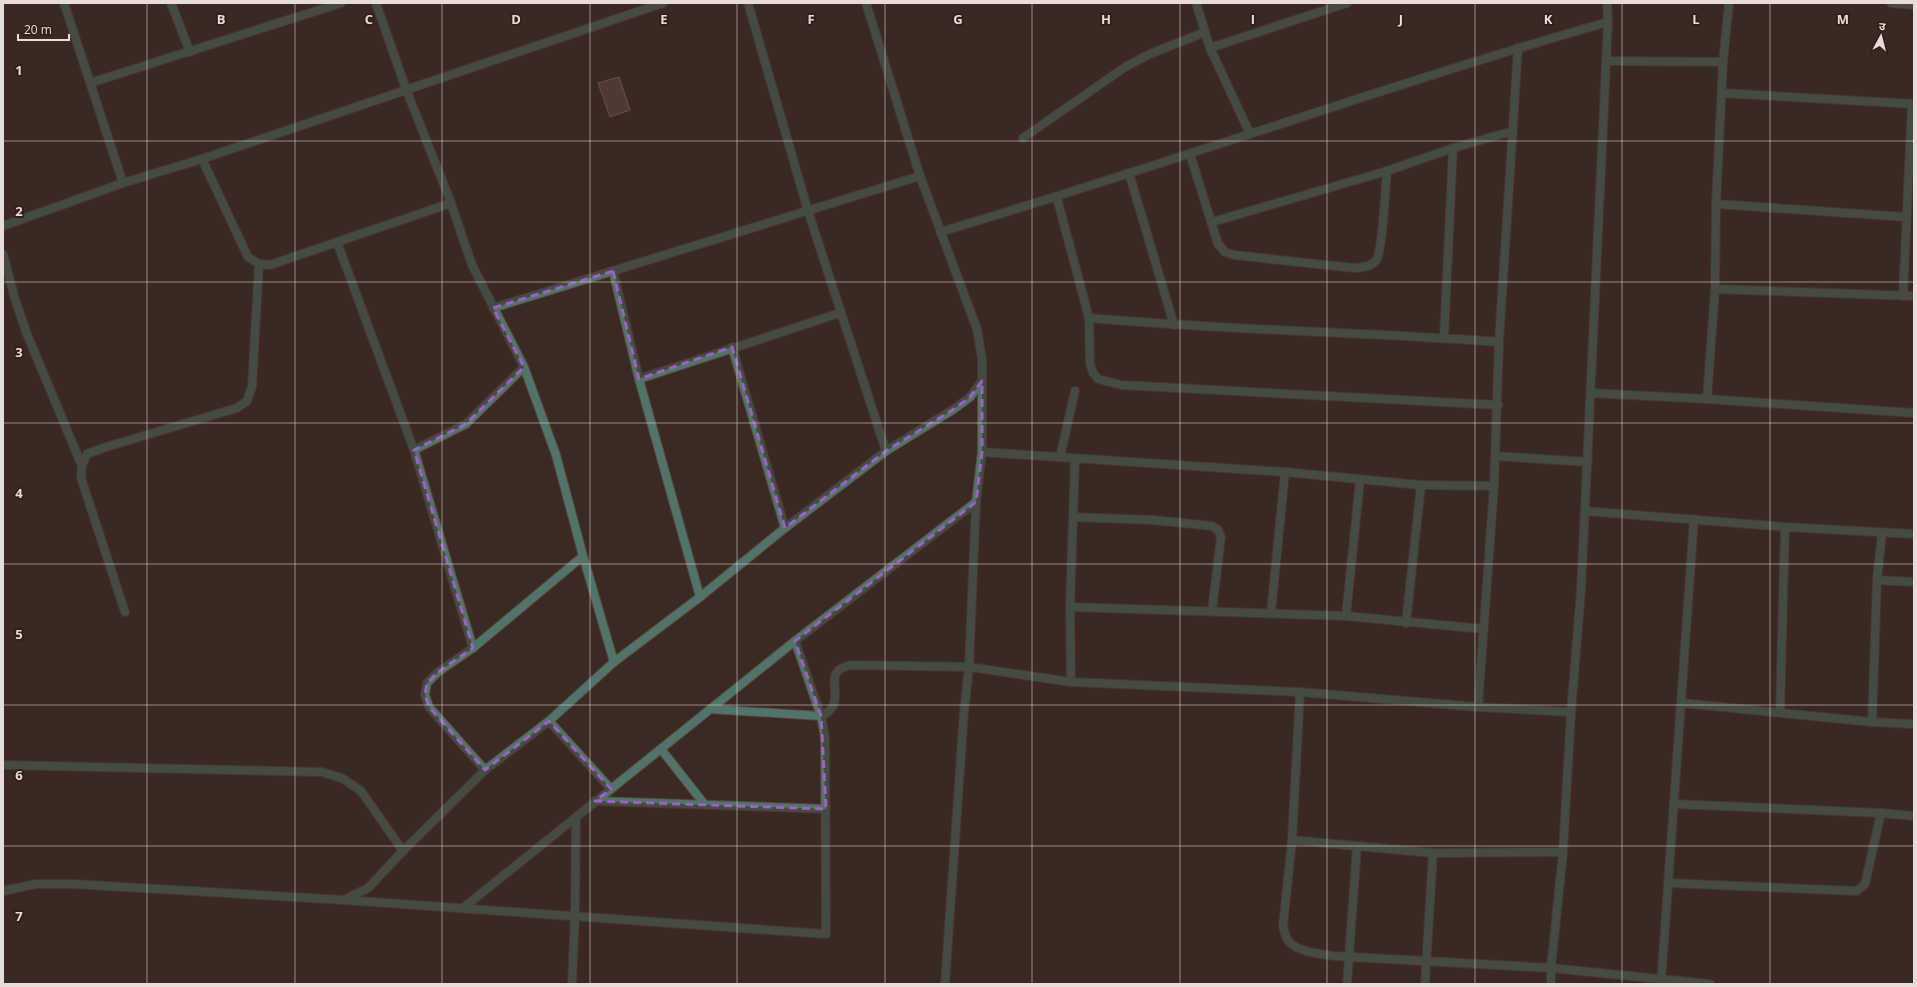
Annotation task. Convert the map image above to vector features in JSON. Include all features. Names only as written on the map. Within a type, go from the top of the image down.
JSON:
[{"type":"street","points":[[64,3],[122,182]]},
{"type":"street","points":[[172,3],[190,52]]},
{"type":"street","points":[[90,83],[341,3]]},
{"type":"street","points":[[376,3],[406,89],[451,203],[472,265],[524,367],[556,456],[614,662]]},
{"type":"street","points":[[3,226],[122,182],[202,159],[663,3]]},
{"type":"street","points":[[748,3],[808,211],[886,451]]},
{"type":"street","points":[[866,3],[920,176],[977,329],[982,359],[982,452],[976,502],[970,667],[964,712],[945,984]]},
{"type":"street","points":[[1196,3],[1210,48],[1250,134]]},
{"type":"street","points":[[1210,48],[1347,3]]},
{"type":"street","points":[[1551,984],[1551,968],[1563,852],[1571,712],[1581,591],[1608,22],[1607,3]]},
{"type":"street","points":[[1707,399],[1715,289],[1716,204],[1723,62],[1729,3]]},
{"type":"street","points":[[1891,3],[1914,5]]},
{"type":"street","points":[[940,232],[1057,198],[1129,173],[1518,48],[1608,22]]},
{"type":"street","points":[[1023,138],[1125,68],[1150,54],[1205,32]]},
{"type":"street","points":[[1478,707],[1494,486],[1498,405],[1498,342],[1518,48]]},
{"type":"street","points":[[1606,61],[1723,62]]},
{"type":"street","points":[[1722,93],[1913,104],[1903,296]]},
{"type":"street","points":[[1212,222],[1387,171],[1453,148],[1512,132]]},
{"type":"street","points":[[1444,338],[1453,148]]},
{"type":"street","points":[[1190,154],[1218,244],[1225,252],[1234,255],[1354,268],[1369,266],[1377,258],[1380,243],[1387,171]]},
{"type":"street","points":[[202,159],[248,257],[259,264],[270,265],[451,203]]},
{"type":"street","points":[[1129,173],[1174,325]]},
{"type":"street","points":[[493,308],[920,176]]},
{"type":"street","points":[[1057,198],[1089,318],[1090,364],[1093,374],[1098,379],[1121,385],[1498,405]]},
{"type":"street","points":[[1716,204],[1906,217]]},
{"type":"street","points":[[337,242],[414,450],[473,648]]},
{"type":"street","points":[[3,254],[15,299],[27,334],[82,466]]},
{"type":"street","points":[[126,612],[81,478],[82,466],[87,454],[237,408],[247,401],[252,387],[259,264]]},
{"type":"street","points":[[613,271],[639,379],[700,597]]},
{"type":"street","points":[[1715,289],[1914,296]]},
{"type":"street","points":[[639,379],[732,347],[840,313]]},
{"type":"street","points":[[1089,318],[1174,325],[1280,329],[1498,342]]},
{"type":"street","points":[[732,347],[785,528]]},
{"type":"street","points":[[414,450],[466,424],[524,367]]},
{"type":"street","points":[[344,900],[368,888],[403,850],[485,770],[549,720],[614,662],[700,597],[785,528],[886,451],[954,409],[970,397],[982,381]]},
{"type":"street","points":[[1060,457],[1075,391]]},
{"type":"street","points":[[1590,393],[1707,399],[1914,413]]},
{"type":"street","points":[[982,452],[1285,472],[1421,485],[1494,486]]},
{"type":"street","points":[[1495,456],[1588,462]]},
{"type":"street","points":[[1071,682],[1070,607],[1075,458]]},
{"type":"street","points":[[1271,613],[1285,472]]},
{"type":"street","points":[[1346,616],[1360,480]]},
{"type":"street","points":[[1406,623],[1421,485]]},
{"type":"street","points":[[463,908],[576,819],[595,802],[795,641],[976,502]]},
{"type":"street","points":[[1585,511],[1694,518],[1785,527],[1914,534]]},
{"type":"street","points":[[1073,517],[1153,520],[1212,526],[1218,530],[1221,537],[1212,611]]},
{"type":"street","points":[[1660,982],[1675,804],[1694,518]]},
{"type":"street","points":[[1780,712],[1785,527]]},
{"type":"street","points":[[1872,722],[1877,580],[1882,532]]},
{"type":"street","points":[[485,770],[429,707],[425,695],[427,683],[438,672],[473,648],[583,556]]},
{"type":"street","points":[[1877,580],[1914,582]]},
{"type":"street","points":[[1070,607],[1346,616],[1406,623],[1484,629]]},
{"type":"street","points":[[3,891],[36,884],[73,884],[575,915],[826,934],[825,737],[822,716],[795,641]]},
{"type":"street","points":[[710,709],[822,716],[830,712],[834,706],[836,695],[833,679],[836,670],[842,666],[852,665],[970,667],[1071,682],[1300,692],[1478,707],[1571,712]]},
{"type":"street","points":[[1300,692],[1292,840],[1283,926],[1287,939],[1295,946],[1313,952],[1348,957],[1427,960],[1551,968],[1660,982],[1710,984]]},
{"type":"street","points":[[1681,703],[1872,722],[1914,724]]},
{"type":"street","points":[[549,720],[611,789]]},
{"type":"street","points":[[661,749],[705,805]]},
{"type":"street","points":[[3,765],[322,772],[342,778],[361,791],[403,850]]},
{"type":"street","points":[[595,802],[826,809]]},
{"type":"street","points":[[1675,804],[1881,813],[1914,816]]},
{"type":"street","points":[[1669,883],[1857,890],[1865,884],[1881,813]]},
{"type":"street","points":[[572,984],[575,915],[576,819]]},
{"type":"street","points":[[1292,840],[1433,853],[1563,852]]},
{"type":"street","points":[[1347,984],[1356,846]]},
{"type":"street","points":[[1425,984],[1433,853]]},
{"type":"highlighted area","points":[[613,271],[639,379],[732,347],[785,528],[886,451],[954,409],[970,397],[982,381],[982,452],[976,502],[795,641],[821,716],[826,809],[595,801],[611,789],[549,721],[485,770],[429,707],[425,695],[427,683],[438,672],[473,648],[414,450],[466,424],[524,367],[493,308]]},
{"type":"building","points":[[619,77],[630,110],[610,117],[598,83]]}]
